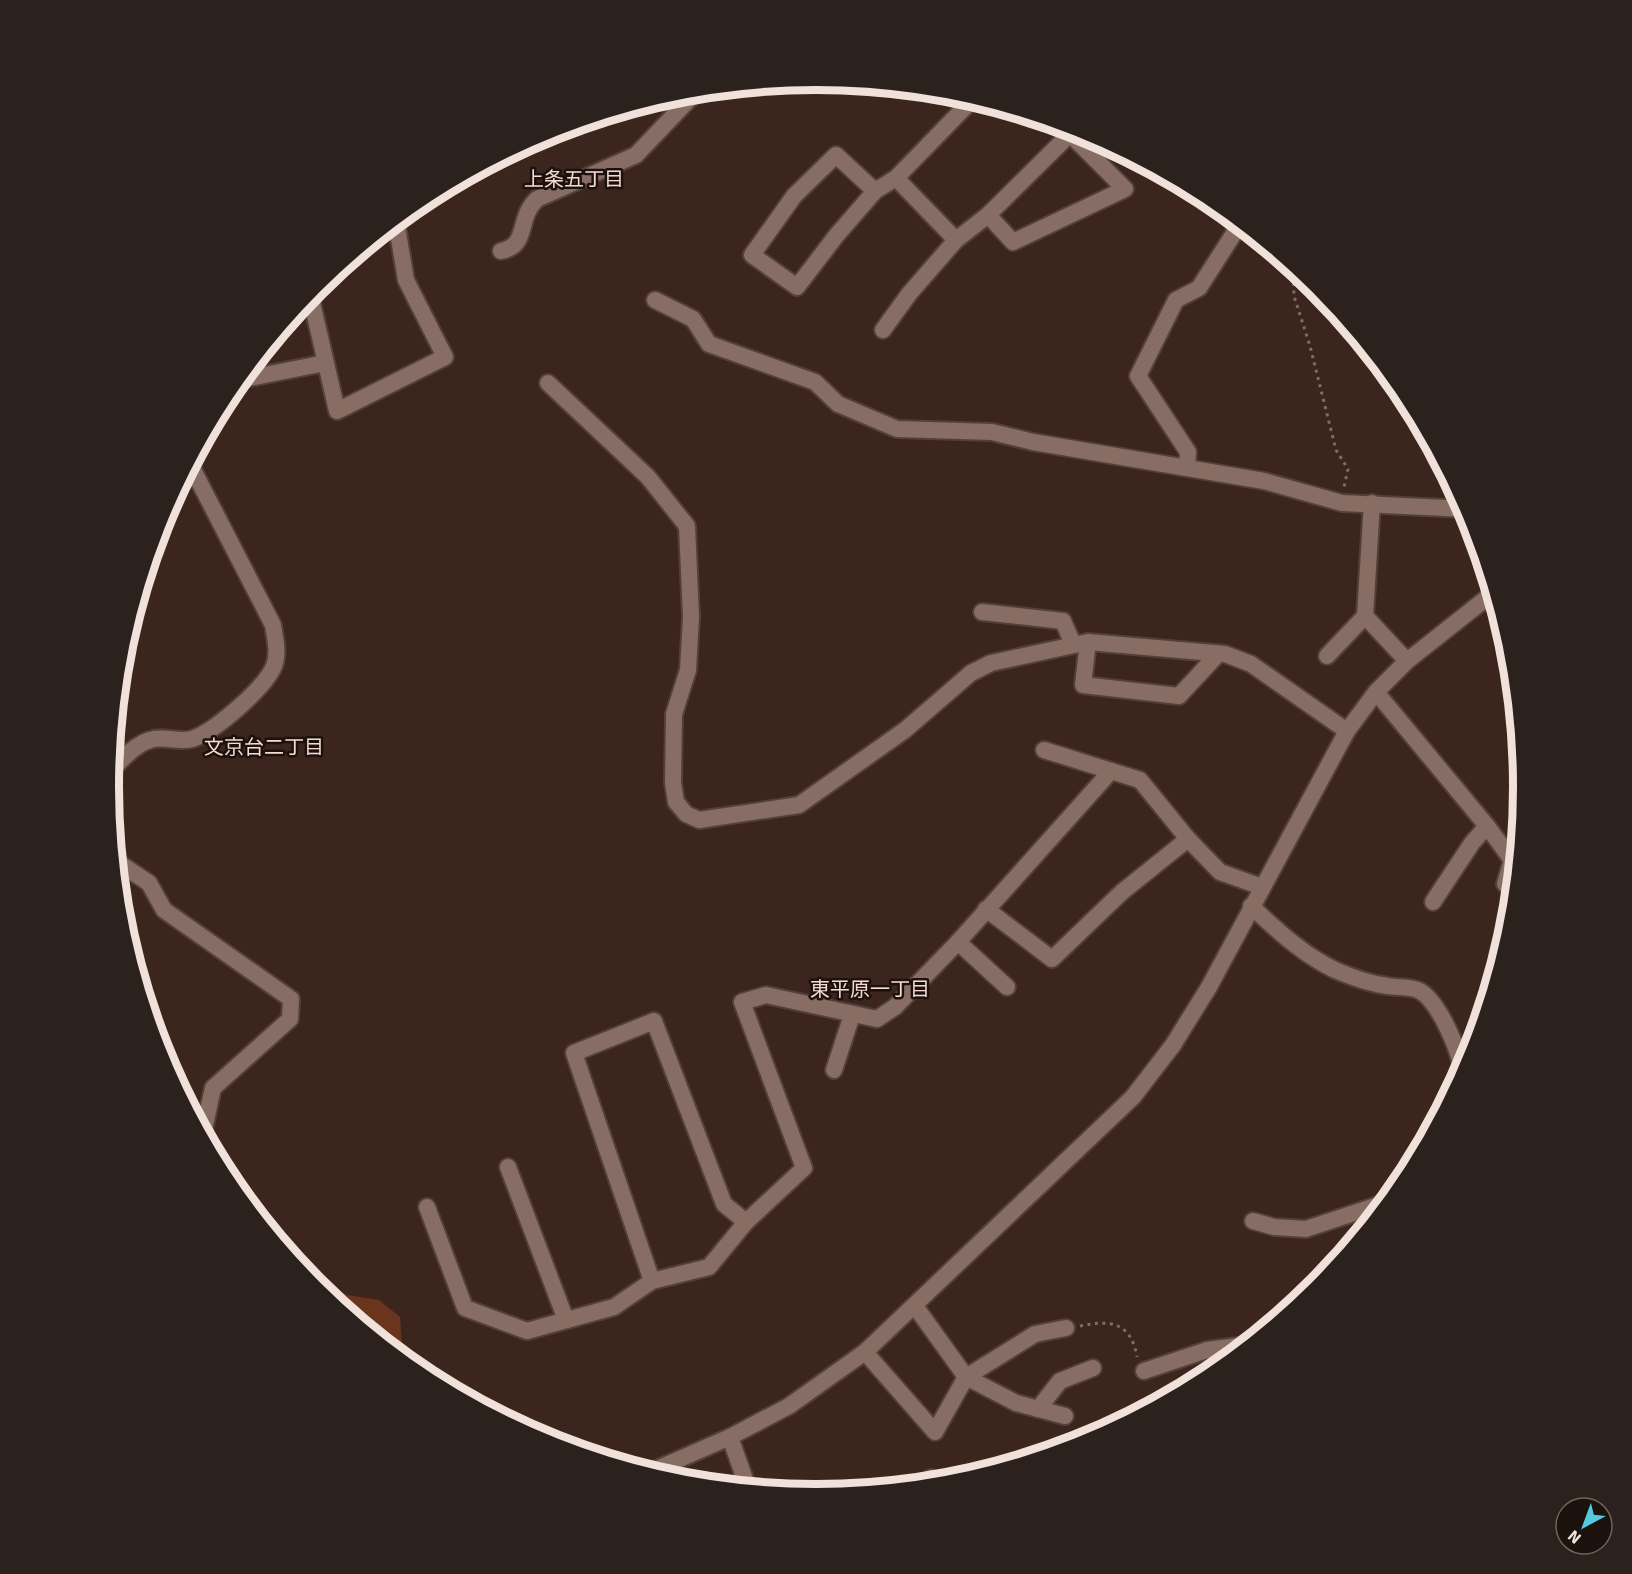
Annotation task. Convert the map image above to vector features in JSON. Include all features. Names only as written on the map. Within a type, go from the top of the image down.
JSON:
[{"type":"street","points":[[501,250],[513,248],[517,244],[527,209],[537,199],[636,155],[687,102]]},
{"type":"street","points":[[876,190],[836,155],[794,196],[753,255],[797,287],[836,236],[876,190],[896,178],[965,106]]},
{"type":"street","points":[[883,330],[909,294],[956,240],[988,215],[1067,137]]},
{"type":"street","points":[[988,215],[1013,242],[1125,189],[1082,143]]},
{"type":"street","points":[[896,178],[956,240]]},
{"type":"street","points":[[312,305],[337,411],[445,357],[406,280],[398,230]]},
{"type":"street","points":[[1187,468],[1188,452],[1138,375],[1176,300],[1199,288],[1212,263],[1235,231]]},
{"type":"street","points":[[655,300],[693,319],[709,344],[815,382],[838,404],[897,429],[992,432],[1033,442],[1264,481],[1342,503],[1455,508]]},
{"type":"street","points":[[252,378],[325,363]]},
{"type":"street","points":[[548,383],[648,477],[687,526],[691,617],[688,670],[674,714],[673,783],[676,802],[686,814],[699,820],[799,805],[904,730],[971,673],[991,663],[1080,643],[1218,654],[1251,664],[1347,731]]},
{"type":"street","points":[[120,762],[134,749],[150,740],[189,740],[207,733],[266,681],[275,664],[276,645],[273,625],[194,472]]},
{"type":"street","points":[[1327,656],[1365,616],[1371,503]]},
{"type":"street","points":[[662,1467],[730,1437],[789,1406],[865,1352],[1133,1097],[1173,1045],[1209,987],[1347,731],[1376,692],[1407,662],[1486,598]]},
{"type":"street","points":[[982,612],[1063,621],[1080,643],[1083,685],[1179,696],[1218,654]]},
{"type":"street","points":[[1365,616],[1407,662]]},
{"type":"street","points":[[1376,692],[1509,856]]},
{"type":"street","points":[[1044,750],[1140,780],[1188,839],[1220,872],[1262,887]]},
{"type":"street","points":[[427,1207],[465,1308],[527,1331],[614,1307],[652,1281],[709,1267],[746,1222],[804,1168],[742,1002],[766,995],[877,1020],[895,1007],[958,942],[1111,771]]},
{"type":"street","points":[[1433,902],[1472,843],[1487,826]]},
{"type":"street","points":[[986,909],[1052,958],[1122,892],[1188,839]]},
{"type":"street","points":[[124,866],[149,883],[164,910],[291,999],[290,1019],[213,1088],[205,1123]]},
{"type":"street","points":[[1505,884],[1507,877]]},
{"type":"street","points":[[1251,906],[1297,948],[1316,960],[1363,980],[1419,990],[1429,999],[1448,1030],[1459,1056]]},
{"type":"street","points":[[958,942],[1007,987]]},
{"type":"street","points":[[834,1070],[852,1015]]},
{"type":"street","points":[[652,1281],[574,1053],[654,1021],[724,1204],[746,1222]]},
{"type":"street","points":[[508,1167],[566,1320]]},
{"type":"street","points":[[1253,1221],[1274,1227],[1306,1229],[1372,1207]]},
{"type":"street","points":[[915,1306],[966,1377],[1016,1403],[1065,1416]]},
{"type":"street","points":[[865,1352],[935,1432],[966,1377],[1035,1334],[1066,1328]]},
{"type":"street","points":[[1144,1371],[1207,1350],[1230,1347]]},
{"type":"street","points":[[1038,1409],[1060,1381],[1093,1368]]},
{"type":"street","points":[[730,1437],[745,1480]]},
{"type":"path","points":[[1293,279],[1294,296],[1311,346],[1336,450],[1347,469],[1342,503]]},
{"type":"path","points":[[1066,1328],[1106,1320],[1120,1327],[1129,1334],[1138,1364],[1144,1371]]},
{"type":"shaded area","points":[[169,529],[170,530],[163,557],[158,558]]},
{"type":"shaded area","points":[[330,1286],[347,1295],[379,1300],[400,1317],[402,1346],[356,1311]]},
{"type":"district","name":"上条五丁目","points":[[574,179]]},
{"type":"district","name":"文京台二丁目","points":[[264,747]]},
{"type":"district","name":"東平原一丁目","points":[[870,989]]}]
